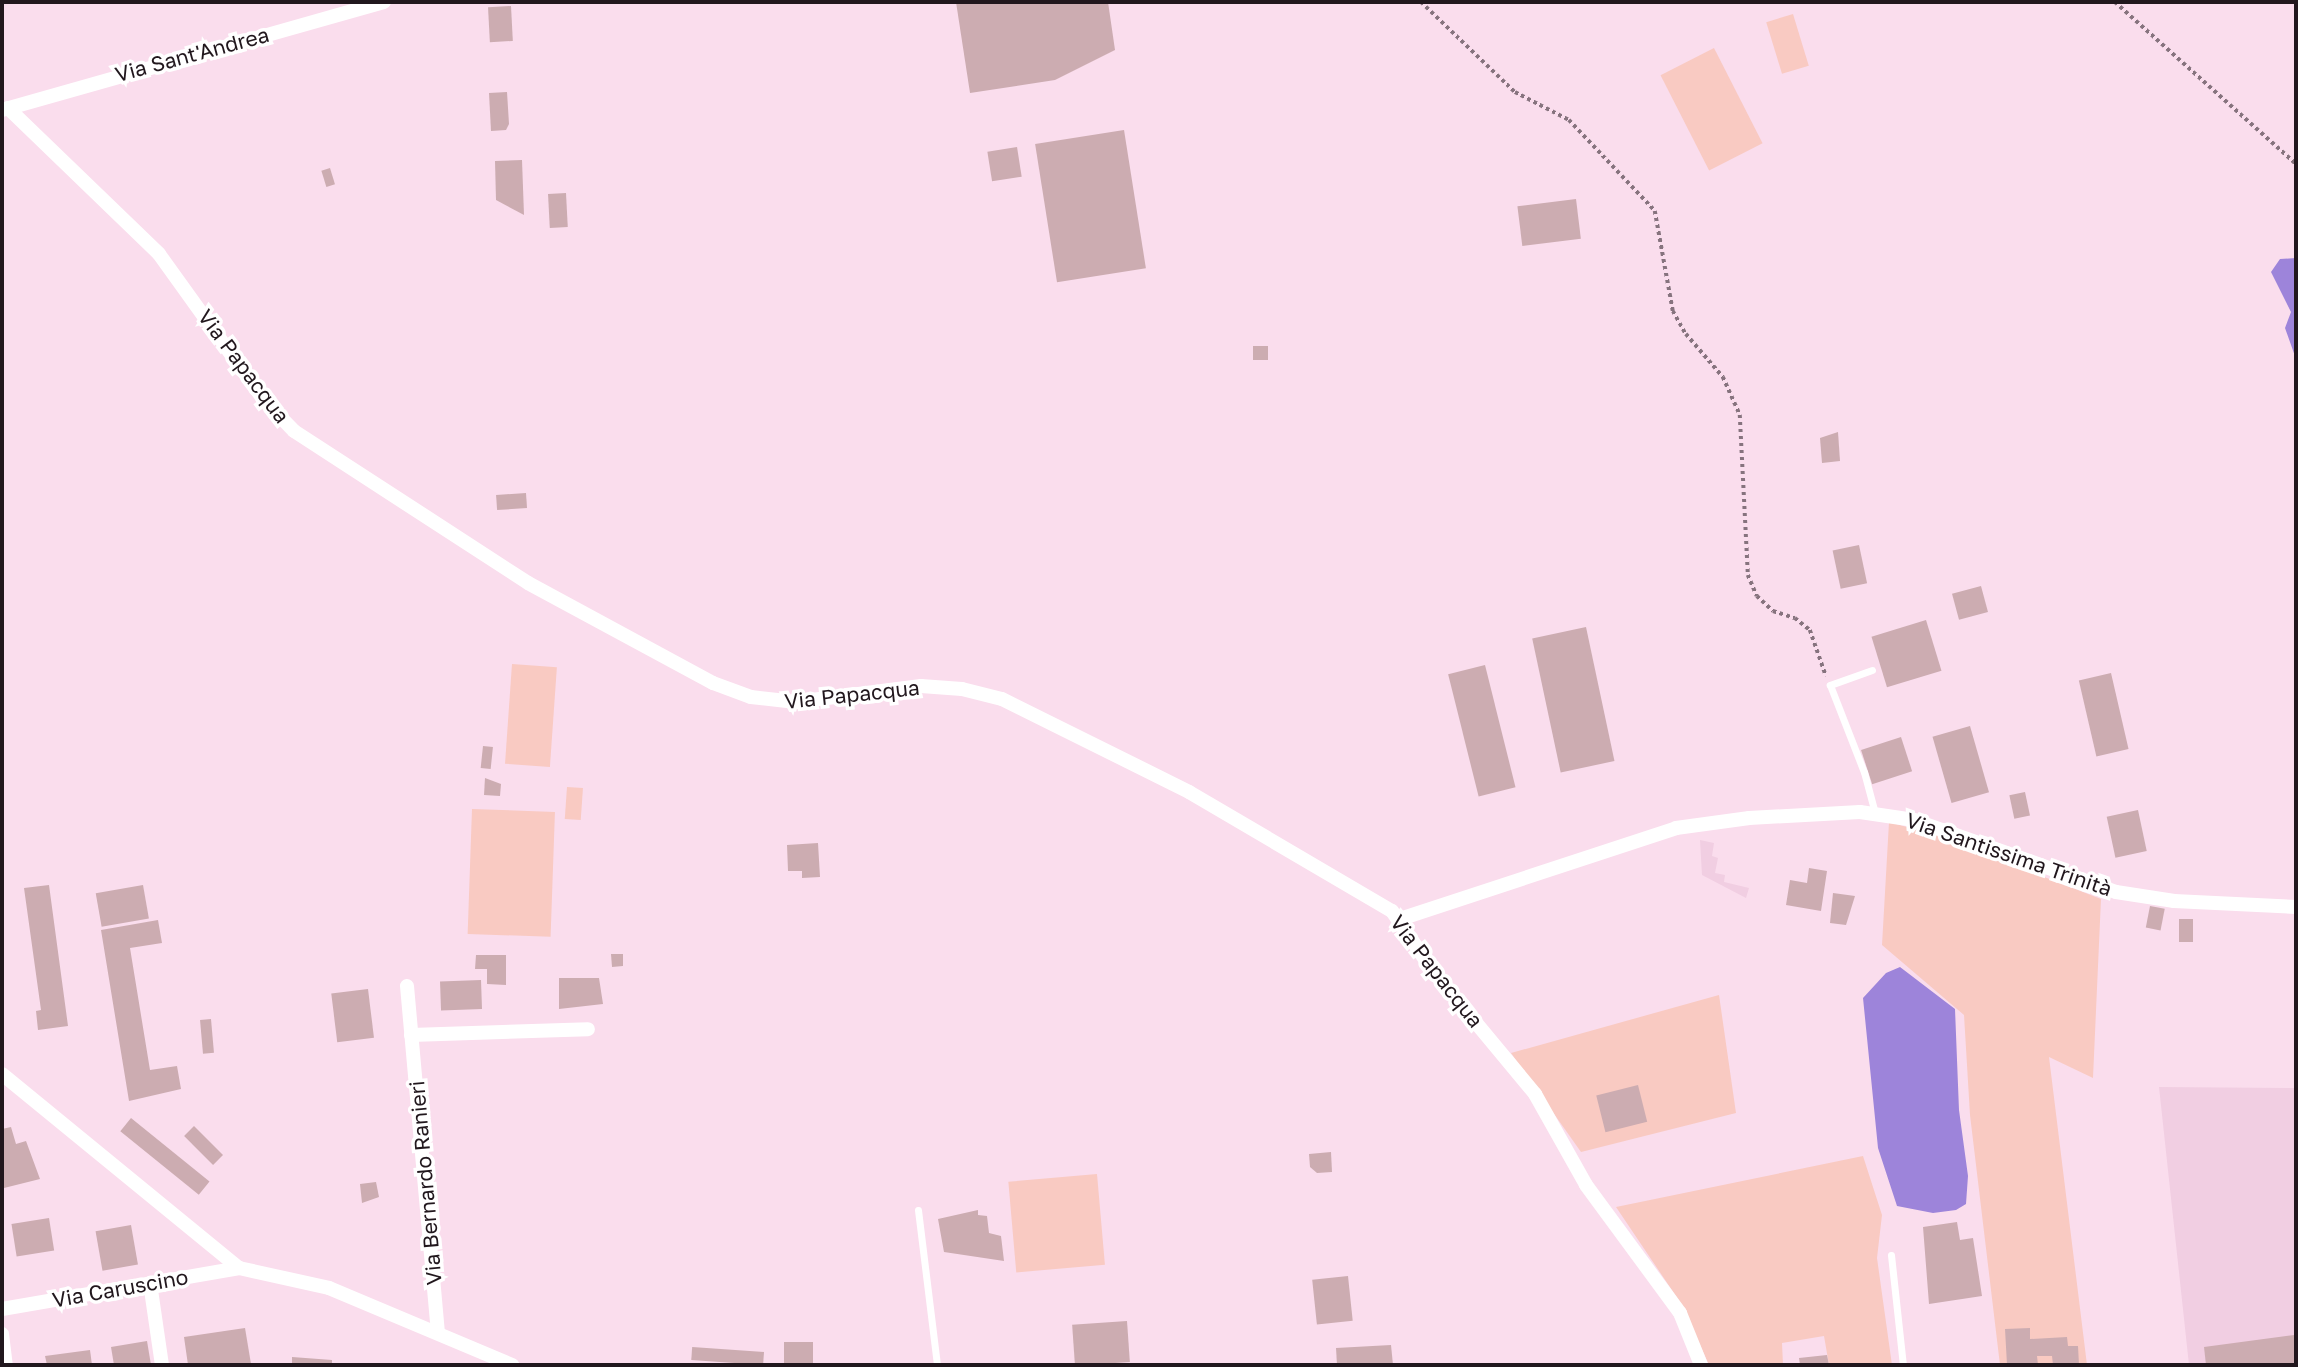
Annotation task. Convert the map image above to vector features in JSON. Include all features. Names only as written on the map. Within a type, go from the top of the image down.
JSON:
[{"type":"street","name":"Via Sant'Andrea","points":[[5,109],[384,2]]},
{"type":"street","name":"Via Papacqua","points":[[5,109],[159,254],[264,400],[294,431],[520,579],[713,683],[751,697],[796,702],[921,686],[962,689],[1002,699],[1189,792],[1400,919],[1433,971],[1535,1094],[1586,1185],[1680,1313],[1701,1365]]},
{"type":"street","name":"Via Santissima Trinità","points":[[1400,919],[1676,828],[1766,816],[1875,813],[1929,824],[2116,892],[2174,901],[2296,907]]},
{"type":"street","name":"Via Bernardo Ranieri","points":[[407,986],[438,1332]]},
{"type":"street","points":[[411,1035],[588,1029]]},
{"type":"street","points":[[2,1074],[239,1268],[329,1288],[438,1332],[491,1361],[512,1365]]},
{"type":"street","name":"Via Caruscino","points":[[2,1308],[239,1268]]},
{"type":"street","points":[[150,1283],[162,1365]]},
{"type":"street","points":[[2,1334],[6,1365]]},
{"type":"lane","points":[[1872,670],[1830,685],[1864,772],[1875,813]]},
{"type":"lane","points":[[918,1210],[937,1365]]},
{"type":"lane","points":[[1891,1255],[1903,1365]]},
{"type":"path","points":[[1421,2],[1515,92],[1569,120],[1655,211],[1673,311],[1686,334],[1723,377],[1740,415],[1748,575],[1757,596],[1773,611],[1795,618],[1810,630],[1830,685]]},
{"type":"path","points":[[2115,2],[2296,164]]},
{"type":"shaded area","points":[[1793,14],[1809,66],[1782,74],[1766,22]]},
{"type":"shaded area","points":[[1714,48],[1763,143],[1709,171],[1661,75]]},
{"type":"shaded area","points":[[2296,258],[2296,359],[2285,328],[2291,312],[2271,272],[2280,259]]},
{"type":"shaded area","points":[[512,664],[557,667],[550,767],[505,764]]},
{"type":"shaded area","points":[[567,787],[583,788],[581,820],[565,819]]},
{"type":"shaded area","points":[[472,809],[555,812],[551,937],[468,934]]},
{"type":"shaded area","points":[[1889,822],[1939,836],[2101,899],[2093,1078],[2049,1057],[2087,1365],[2000,1365],[1970,1115],[1964,1015],[1882,945]]},
{"type":"shaded area","points":[[1700,840],[1714,843],[1712,856],[1718,858],[1715,873],[1725,875],[1724,882],[1749,888],[1746,898],[1702,875]]},
{"type":"shaded area","points":[[1900,967],[1955,1009],[1959,1110],[1968,1176],[1966,1204],[1956,1210],[1933,1213],[1897,1206],[1878,1148],[1863,998],[1886,973]]},
{"type":"shaded area","points":[[1719,995],[1736,1113],[1581,1152],[1511,1053]]},
{"type":"shaded area","points":[[2159,1087],[2296,1088],[2296,1365],[2189,1365]]},
{"type":"shaded area","points":[[1863,1156],[1882,1215],[1877,1258],[1892,1365],[1829,1365],[1824,1336],[1782,1343],[1783,1365],[1709,1365],[1682,1305],[1616,1207]]},
{"type":"shaded area","points":[[1097,1174],[1105,1265],[1016,1272],[1008,1182]]},
{"type":"building","points":[[956,2],[1108,2],[1115,50],[1055,80],[970,93]]},
{"type":"building","points":[[511,6],[513,41],[490,42],[488,7]]},
{"type":"building","points":[[507,92],[509,124],[506,130],[491,131],[489,93]]},
{"type":"building","points":[[1124,130],[1146,268],[1057,282],[1035,144]]},
{"type":"building","points":[[1017,147],[1022,177],[992,181],[987,152]]},
{"type":"building","points":[[522,160],[524,215],[496,200],[495,161]]},
{"type":"building","points":[[330,168],[335,184],[326,187],[321,171]]},
{"type":"building","points":[[566,193],[568,227],[550,228],[548,194]]},
{"type":"building","points":[[1576,199],[1581,239],[1522,246],[1517,206]]},
{"type":"building","points":[[1253,346],[1268,346],[1268,360],[1253,360]]},
{"type":"building","points":[[1838,432],[1840,461],[1822,463],[1820,438]]},
{"type":"building","points":[[526,493],[527,508],[497,510],[496,495]]},
{"type":"building","points":[[1859,545],[1867,583],[1841,589],[1833,551]]},
{"type":"building","points":[[1981,586],[1988,612],[1959,620],[1952,594]]},
{"type":"building","points":[[1926,620],[1941,671],[1887,687],[1871,637]]},
{"type":"building","points":[[1586,627],[1614,761],[1561,772],[1532,638]]},
{"type":"building","points":[[1485,665],[1515,787],[1479,796],[1448,674]]},
{"type":"building","points":[[2111,673],[2129,749],[2096,756],[2079,680]]},
{"type":"building","points":[[1970,726],[1989,792],[1952,803],[1933,737]]},
{"type":"building","points":[[1901,737],[1912,771],[1872,784],[1861,750]]},
{"type":"building","points":[[483,746],[493,747],[491,769],[481,768]]},
{"type":"building","points":[[485,778],[501,784],[500,796],[484,795]]},
{"type":"building","points":[[2025,792],[2030,815],[2014,819],[2009,795]]},
{"type":"building","points":[[2138,810],[2147,851],[2115,858],[2107,817]]},
{"type":"building","points":[[818,843],[820,877],[802,878],[802,871],[788,871],[787,845]]},
{"type":"building","points":[[1809,868],[1827,871],[1821,911],[1786,905],[1790,880],[1807,883]]},
{"type":"building","points":[[49,885],[68,1026],[38,1030],[36,1011],[41,1010],[24,888]]},
{"type":"building","points":[[143,885],[149,918],[102,927],[96,893]]},
{"type":"building","points":[[1833,893],[1855,896],[1846,925],[1830,923]]},
{"type":"building","points":[[2150,906],[2165,909],[2161,930],[2146,928]]},
{"type":"building","points":[[2179,919],[2193,919],[2193,942],[2179,942]]},
{"type":"building","points":[[158,920],[162,943],[130,948],[150,1070],[177,1066],[181,1089],[129,1101],[101,930]]},
{"type":"building","points":[[611,954],[623,954],[623,966],[612,967]]},
{"type":"building","points":[[476,955],[506,955],[506,985],[487,984],[487,969],[475,969]]},
{"type":"building","points":[[559,978],[599,978],[603,1004],[559,1009]]},
{"type":"building","points":[[481,980],[482,1009],[441,1010],[440,981]]},
{"type":"building","points":[[368,989],[374,1038],[337,1042],[331,994]]},
{"type":"building","points":[[211,1019],[214,1053],[203,1054],[200,1020]]},
{"type":"building","points":[[1638,1085],[1647,1122],[1605,1132],[1596,1095]]},
{"type":"building","points":[[131,1118],[209,1182],[199,1195],[120,1131]]},
{"type":"building","points":[[194,1126],[223,1155],[213,1165],[184,1136]]},
{"type":"building","points":[[11,1127],[16,1144],[26,1141],[40,1179],[4,1188],[2,1129]]},
{"type":"building","points":[[1331,1152],[1332,1172],[1317,1173],[1310,1167],[1309,1154]]},
{"type":"building","points":[[376,1182],[379,1197],[362,1203],[360,1184]]},
{"type":"building","points":[[978,1210],[978,1215],[987,1216],[989,1233],[1001,1236],[1004,1261],[944,1252],[938,1219]]},
{"type":"building","points":[[49,1218],[54,1251],[17,1257],[11,1224]]},
{"type":"building","points":[[1957,1222],[1960,1240],[1973,1238],[1982,1296],[1929,1304],[1923,1227]]},
{"type":"building","points":[[131,1225],[138,1264],[102,1271],[96,1231]]},
{"type":"building","points":[[1348,1276],[1353,1321],[1317,1325],[1312,1280]]},
{"type":"building","points":[[1127,1321],[1130,1362],[1075,1365],[1072,1325]]},
{"type":"building","points":[[245,1328],[251,1364],[188,1365],[184,1337]]},
{"type":"building","points":[[2030,1328],[2030,1339],[2067,1337],[2068,1346],[2078,1346],[2079,1365],[2053,1365],[2052,1356],[2037,1356],[2038,1365],[2007,1365],[2005,1329]]},
{"type":"building","points":[[2294,1335],[2296,1365],[2206,1365],[2204,1347]]},
{"type":"building","points":[[147,1341],[151,1365],[114,1365],[111,1347]]},
{"type":"building","points":[[784,1342],[813,1342],[813,1365],[784,1365]]},
{"type":"building","points":[[1391,1345],[1393,1365],[1337,1365],[1336,1348]]},
{"type":"building","points":[[692,1347],[764,1352],[763,1365],[691,1360]]},
{"type":"building","points":[[90,1350],[92,1365],[47,1365],[45,1356]]},
{"type":"building","points":[[1827,1355],[1829,1365],[1800,1365],[1799,1358]]},
{"type":"building","points":[[292,1357],[332,1360],[332,1365],[292,1365]]}]
